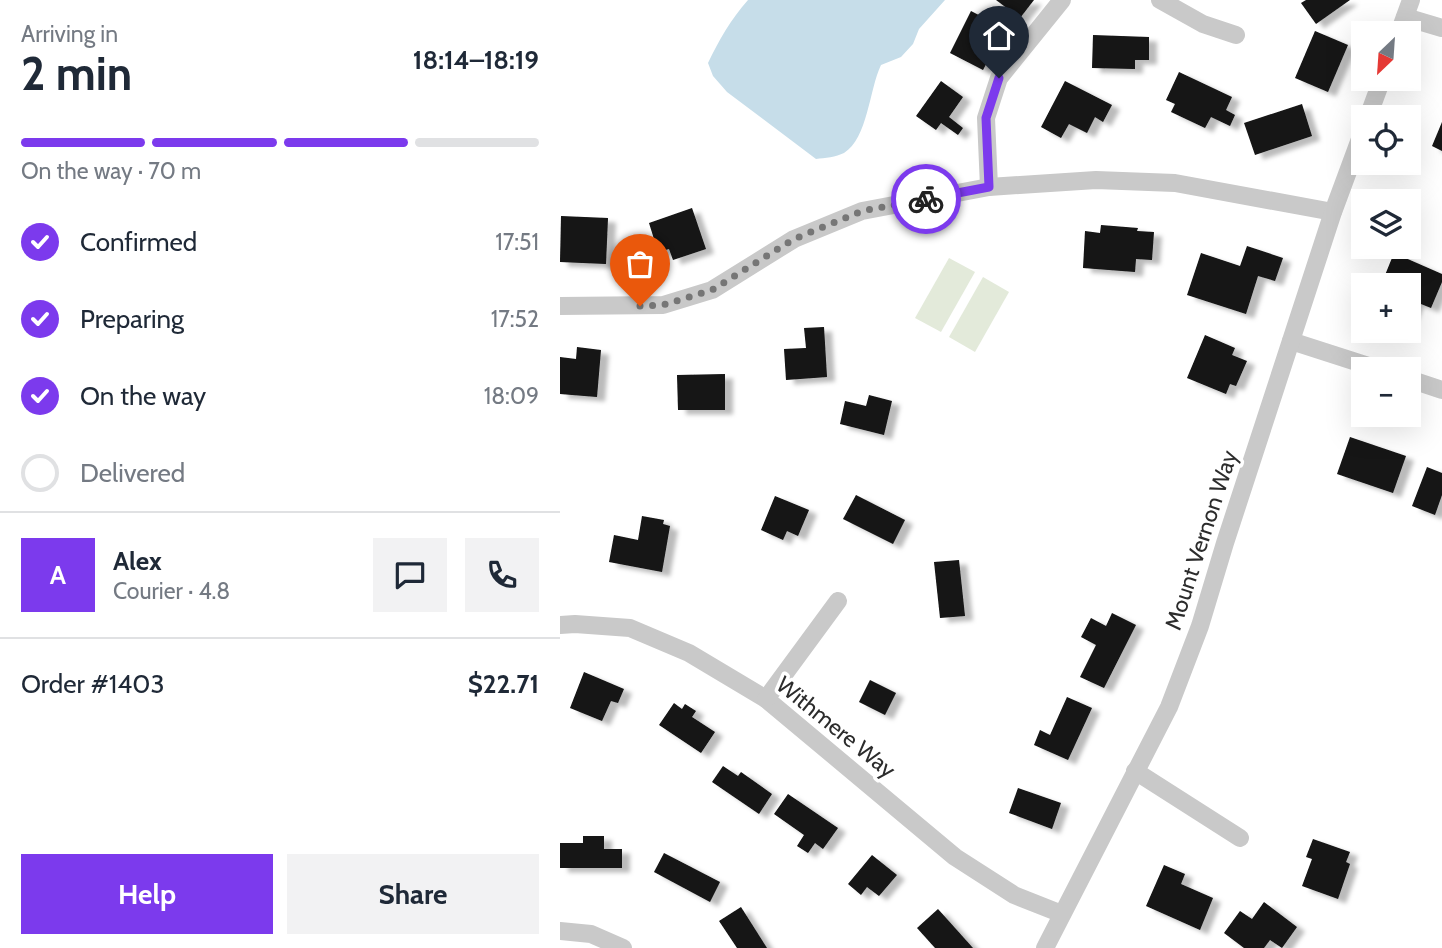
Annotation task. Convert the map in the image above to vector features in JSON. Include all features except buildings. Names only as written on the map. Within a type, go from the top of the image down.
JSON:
[{"type":"street","points":[[989,187],[986,118],[999,78],[1062,0]]},
{"type":"street","points":[[1160,0],[1203,24],[1236,35]]},
{"type":"street","points":[[1405,17],[1442,29]]},
{"type":"street","name":"Mount Vernon Way","points":[[1045,948],[1169,707],[1200,626],[1351,163]]},
{"type":"street","points":[[560,306],[663,305],[712,290],[794,239],[862,211],[989,187],[1096,180],[1175,183],[1333,212]]},
{"type":"street","points":[[1292,341],[1351,360]]},
{"type":"street","points":[[1421,383],[1442,390]]},
{"type":"street","points":[[766,699],[838,601]]},
{"type":"street","name":"Withmere Way","points":[[560,625],[629,628],[689,653],[766,699],[955,857],[1014,895],[1062,914]]},
{"type":"street","points":[[1135,771],[1240,838]]},
{"type":"street","points":[[560,931],[592,934],[623,948]]},
{"type":"green space","points":[[949,258],[975,272],[941,332],[915,318]]},
{"type":"green space","points":[[983,277],[1009,292],[975,352],[949,337]]},
{"type":"water","points":[[748,0],[945,0],[919,29],[913,44],[901,57],[881,65],[863,125],[852,146],[844,153],[816,159],[727,92],[713,76],[708,63],[726,30]]},
{"type":"way so far","points":[[640,306],[663,305],[712,290],[794,239],[862,211],[926,199]]},
{"type":"route","points":[[926,199],[989,187],[986,118],[999,78]]}]
